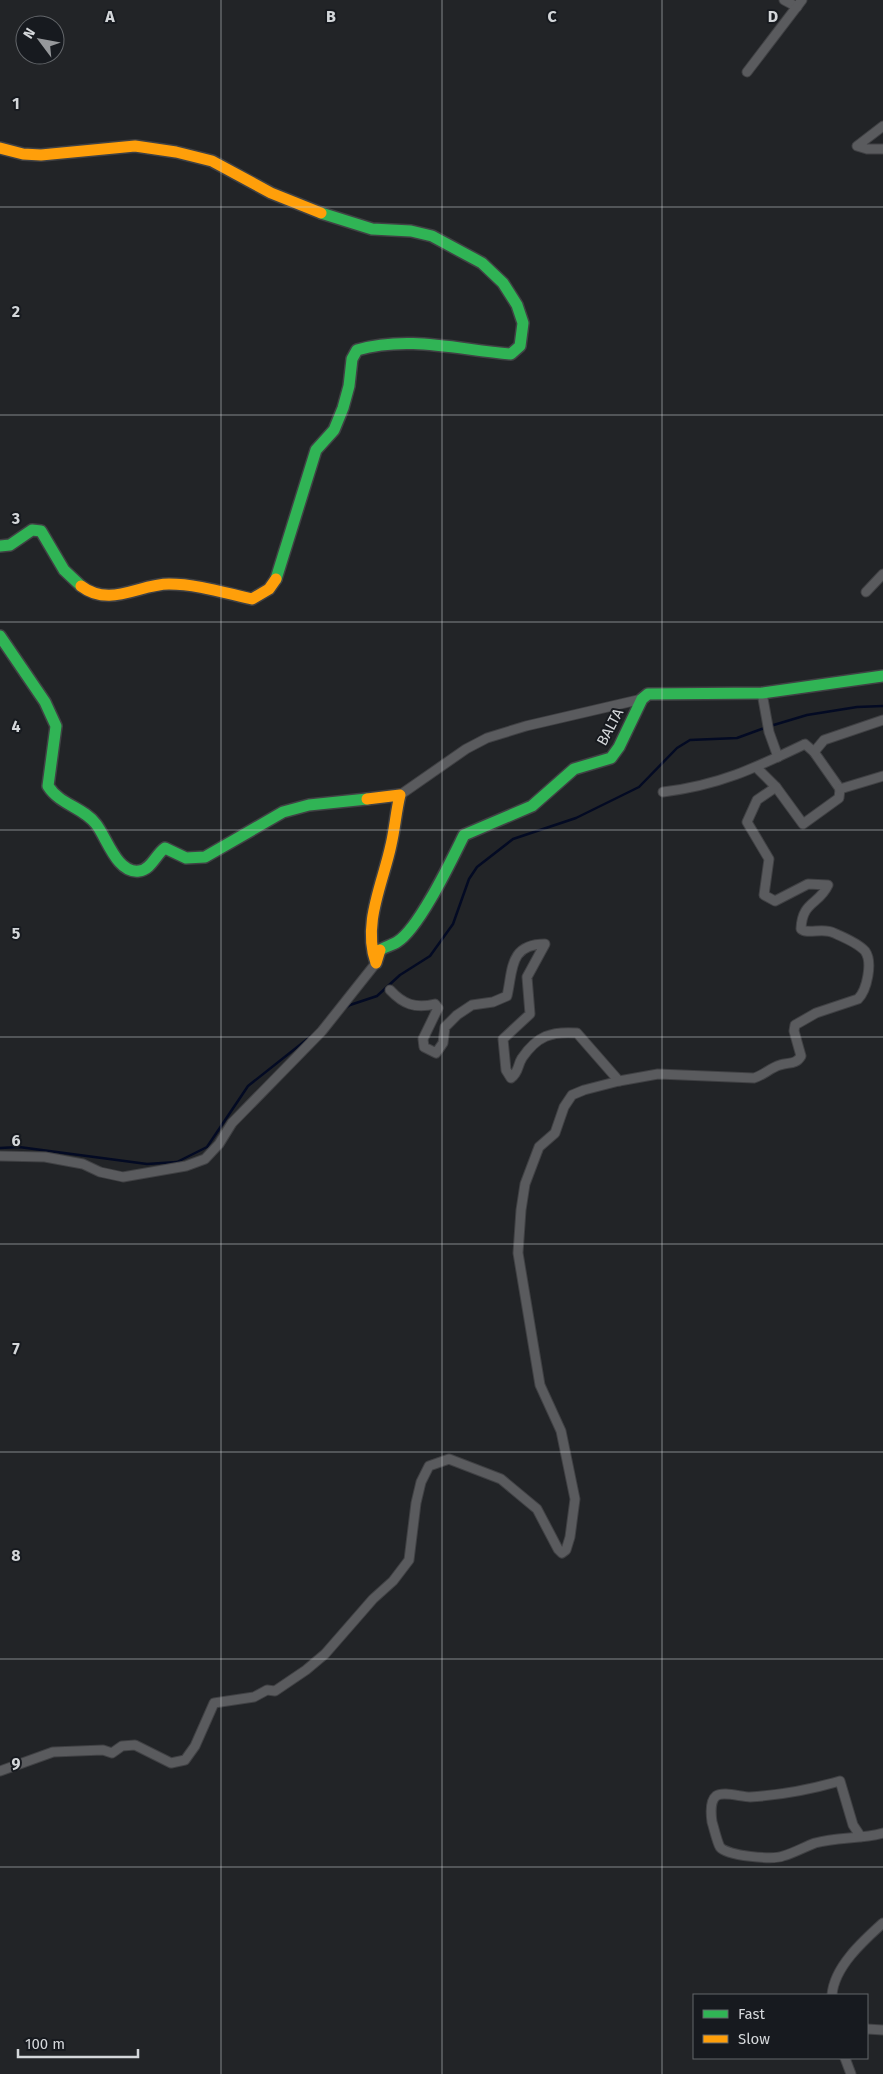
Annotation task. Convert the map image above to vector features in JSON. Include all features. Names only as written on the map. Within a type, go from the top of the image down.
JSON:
[{"type":"street","points":[[747,72],[800,3],[784,0]]},
{"type":"street","points":[[883,126],[857,146],[867,149],[883,149]]},
{"type":"street","points":[[0,148],[23,154],[41,155],[135,146],[212,161],[272,193],[326,215],[372,229],[389,232],[411,231],[432,236],[482,263],[503,283],[517,305],[523,323],[520,346],[511,354],[490,353],[423,342],[396,342],[357,350],[352,359],[349,386],[343,408],[334,430],[316,450],[276,579],[260,596],[252,599],[172,584],[152,585],[132,593],[110,597],[88,591],[71,578],[59,565],[40,531],[32,530],[10,545],[0,546]]},
{"type":"street","points":[[866,592],[883,574]]},
{"type":"street","points":[[0,636],[45,702],[56,726],[48,786],[51,792],[56,798],[90,816],[97,824],[114,855],[132,870],[140,871],[148,867],[165,848],[192,861],[204,857],[283,812],[309,805],[400,795],[466,749],[487,738],[526,726],[642,700]]},
{"type":"street","name":"BALTA","points":[[376,963],[378,950],[398,942],[409,932],[446,873],[464,835],[532,806],[574,769],[611,758],[622,742],[642,700],[648,694],[762,693],[883,676]]},
{"type":"street","points":[[762,693],[764,714],[778,757]]},
{"type":"street","points":[[814,752],[824,740],[883,720]]},
{"type":"street","points":[[663,792],[695,788],[720,781],[758,768],[805,744],[814,752],[840,789],[839,798],[804,824],[776,787],[758,768]]},
{"type":"street","points":[[840,789],[883,776]]},
{"type":"street","points":[[0,1771],[53,1752],[103,1750],[112,1753],[128,1745],[140,1746],[171,1764],[185,1760],[195,1746],[214,1703],[254,1697],[267,1690],[275,1691],[306,1670],[325,1654],[405,1566],[412,1550],[411,1534],[421,1482],[429,1466],[449,1459],[501,1479],[537,1510],[555,1544],[562,1553],[566,1550],[573,1525],[575,1499],[561,1431],[540,1385],[518,1253],[521,1210],[526,1184],[539,1147],[555,1133],[564,1107],[572,1095],[619,1081],[658,1074],[754,1078],[764,1075],[780,1064],[795,1062],[800,1059],[801,1052],[794,1031],[795,1025],[816,1013],[854,1002],[862,995],[866,983],[868,959],[865,951],[831,931],[821,929],[807,932],[801,929],[805,909],[811,902],[824,894],[828,885],[808,884],[775,901],[764,895],[769,860],[747,822],[757,800],[776,787]]},
{"type":"street","points":[[0,1156],[45,1156],[83,1164],[100,1172],[123,1177],[186,1166],[205,1158],[219,1144],[232,1123],[348,1001],[376,963],[370,946],[374,907],[391,848],[400,795]]},
{"type":"street","points":[[390,990],[399,1000],[413,1006],[435,1004],[438,1008],[423,1038],[424,1047],[436,1053],[443,1043],[445,1027],[457,1015],[472,1005],[493,1002],[507,996],[510,967],[518,953],[536,944],[545,944],[527,977],[530,1014],[503,1038],[506,1070],[511,1078],[518,1072],[520,1060],[535,1042],[557,1031],[576,1033],[619,1081]]},
{"type":"street","points":[[861,1837],[852,1825],[840,1781],[796,1793],[745,1797],[720,1794],[714,1799],[712,1806],[712,1821],[719,1846],[735,1854],[774,1858],[816,1843],[861,1837],[883,1833]]},
{"type":"street","points":[[832,1994],[838,1972],[869,1936],[883,1923]]},
{"type":"street","points":[[868,2029],[883,2030]]},
{"type":"street","points":[[844,2059],[851,2074]]},
{"type":"waterway","points":[[344,1009],[350,1005],[377,996],[400,975],[430,956],[453,924],[469,879],[477,867],[513,839],[576,818],[639,787],[677,748],[690,740],[737,738],[807,715],[857,707],[883,706]]},
{"type":"waterway","points":[[0,1148],[19,1147],[147,1164],[177,1162],[207,1147],[248,1086],[315,1033]]},
{"type":"traffic: fast","points":[[276,579],[316,450],[334,430],[343,408],[349,386],[352,359],[357,350],[376,346],[415,344],[511,354],[520,346],[523,323],[517,305],[503,283],[482,263],[432,236],[411,231],[372,229],[321,213]]},
{"type":"traffic: fast","points":[[0,546],[10,545],[32,530],[41,531],[64,570],[81,586]]},
{"type":"traffic: fast","points":[[0,636],[45,702],[56,726],[48,786],[59,798],[91,818],[113,854],[125,867],[131,870],[139,871],[147,868],[165,848],[186,858],[205,857],[283,812],[309,805],[367,799]]},
{"type":"traffic: fast","points":[[380,950],[397,942],[406,935],[415,923],[434,893],[464,835],[532,806],[574,769],[611,758],[619,747],[642,699],[648,694],[762,693],[883,676]]},
{"type":"traffic: slow","points":[[0,148],[23,154],[41,155],[135,146],[176,152],[212,161],[271,193],[321,213]]},
{"type":"traffic: slow","points":[[81,586],[92,592],[114,595],[158,585],[179,584],[211,589],[252,599],[269,589],[276,579]]},
{"type":"traffic: slow","points":[[367,799],[400,795],[391,845],[372,919],[372,948],[376,963],[380,950]]}]
